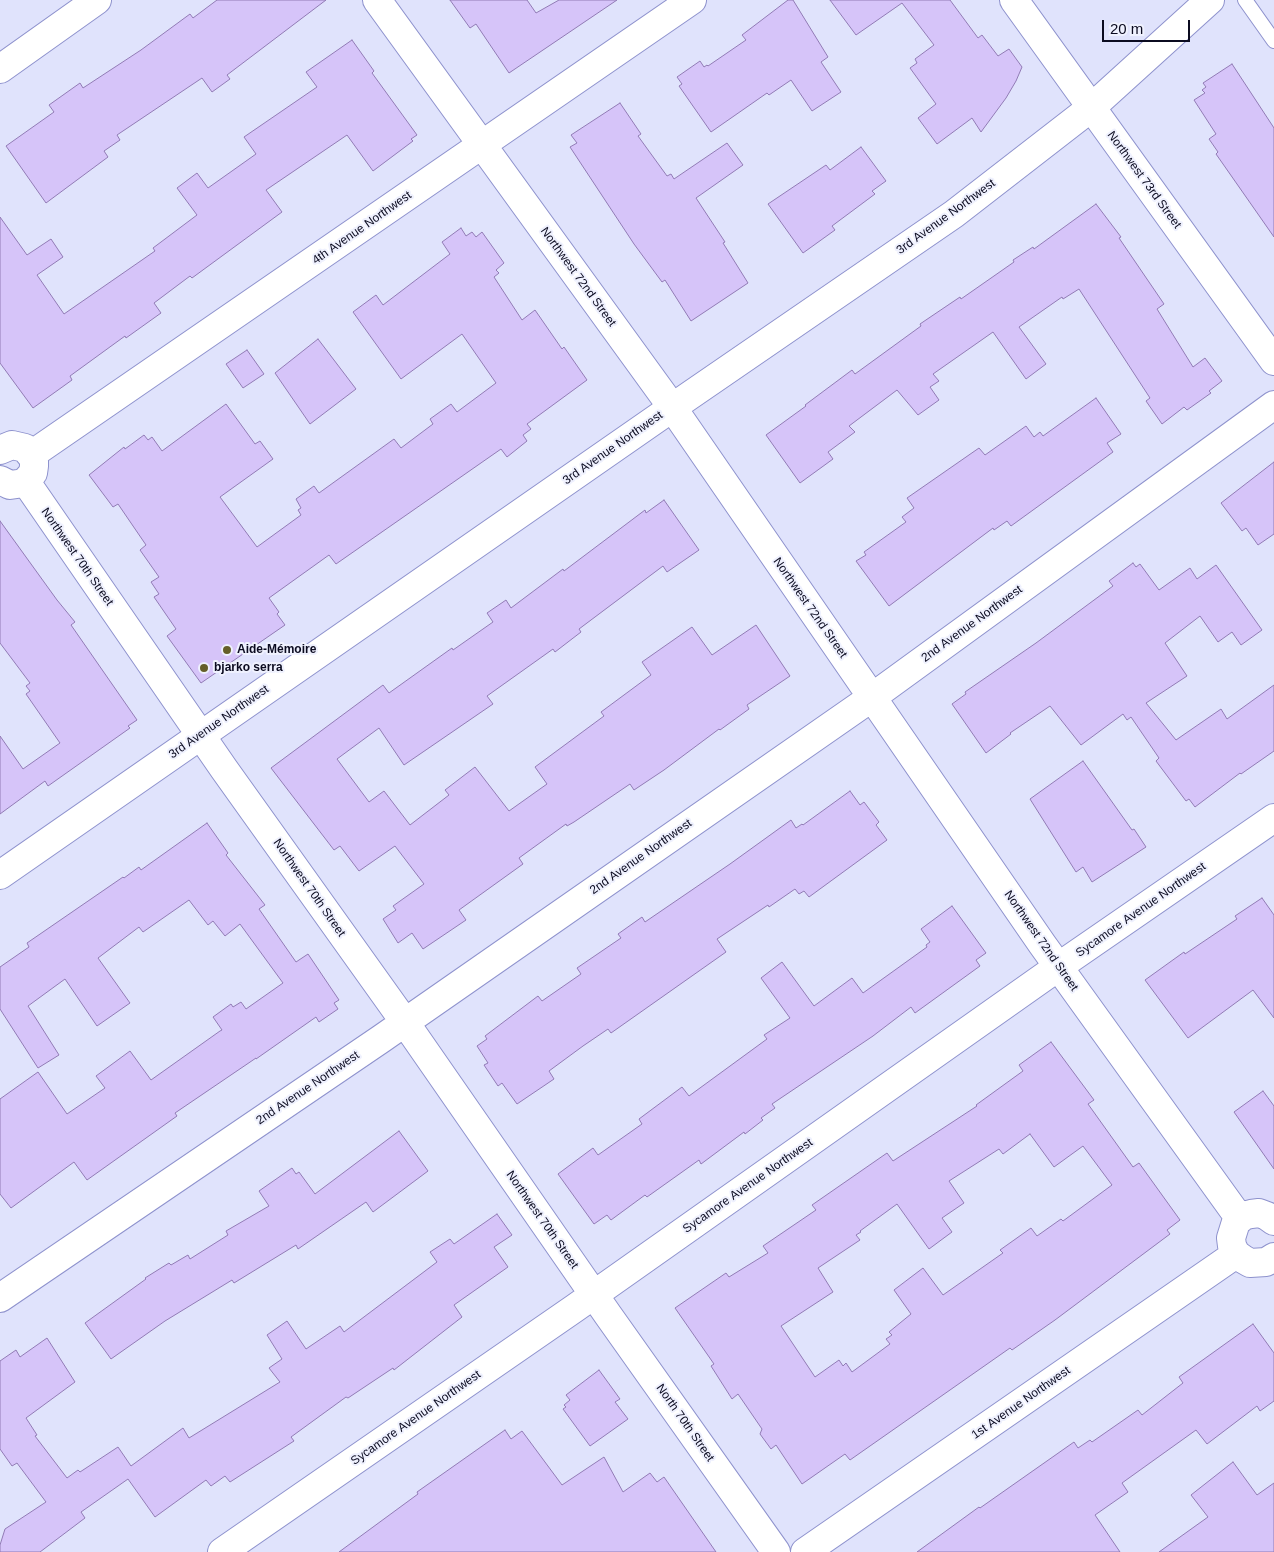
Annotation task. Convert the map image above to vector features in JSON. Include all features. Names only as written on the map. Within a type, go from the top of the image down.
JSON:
[{"type":"street","points":[[0,69],[97,0]]},
{"type":"street","name":"Northwest 72nd Street","points":[[377,0],[672,408],[1058,967],[1240,1219]]},
{"type":"street","name":"4th Avenue Northwest","points":[[31,455],[692,0]]},
{"type":"street","name":"Northwest 73rd Street","points":[[1014,0],[1274,360]]},
{"type":"street","name":"3rd Avenue Northwest","points":[[0,875],[954,214],[1092,107],[1210,0]]},
{"type":"street","name":"2nd Avenue Northwest","points":[[0,1298],[404,1022],[871,698],[1274,405]]},
{"type":"street","points":[[1,448],[19,445],[25,448],[31,455],[34,466],[33,473],[13,481]]},
{"type":"street","name":"Northwest 70th Street","points":[[13,481],[200,735],[594,1294]]},
{"type":"street","name":"Sycamore Avenue Northwest","points":[[222,1552],[1274,818]]},
{"type":"street","points":[[1274,1221],[1259,1213],[1251,1214],[1240,1219],[1232,1230],[1230,1238],[1236,1254],[1243,1260],[1250,1263],[1266,1262],[1274,1258]]},
{"type":"street","name":"1st Avenue Northwest","points":[[805,1552],[1236,1254]]},
{"type":"street","name":"North 70th Street","points":[[594,1294],[778,1552]]},
{"type":"street","points":[[778,1552],[788,1550],[794,1552]]},
{"type":"lane","points":[[1245,0],[1274,41]]},
{"type":"building","points":[[217,0],[326,0],[227,75],[230,79],[212,92],[202,78],[117,135],[120,140],[104,151],[108,157],[46,203],[6,146],[54,112],[49,105],[80,83],[83,88],[141,50],[190,14],[193,18]]},
{"type":"building","points":[[450,0],[527,0],[536,13],[559,0],[617,0],[509,73],[476,24],[470,28]]},
{"type":"building","points":[[788,0],[793,0],[828,57],[821,62],[841,92],[812,111],[791,80],[769,95],[767,93],[711,132],[679,86],[682,84],[677,77],[700,61],[704,67],[708,66],[746,40],[742,35]]},
{"type":"building","points":[[830,0],[950,0],[978,38],[982,35],[998,56],[1009,49],[1022,67],[1006,98],[981,132],[972,118],[937,144],[918,118],[936,104],[910,68],[917,63],[915,59],[934,45],[902,3],[856,35]]},
{"type":"building","points":[[352,40],[374,71],[372,73],[417,135],[411,139],[413,141],[373,171],[347,135],[266,190],[282,212],[192,278],[190,276],[154,303],[161,313],[126,338],[125,336],[70,376],[72,380],[33,408],[0,363],[0,217],[27,255],[51,239],[63,257],[37,275],[64,314],[155,251],[153,248],[197,215],[177,188],[197,173],[208,188],[256,154],[244,137],[317,87],[306,72]]},
{"type":"building","points":[[1232,64],[1274,128],[1274,237],[1216,154],[1218,152],[1209,139],[1216,134],[1194,100],[1205,93],[1202,90],[1206,87],[1203,83]]},
{"type":"building","points":[[620,103],[641,134],[638,136],[667,176],[671,174],[674,179],[727,143],[743,165],[696,198],[725,242],[723,243],[748,283],[691,321],[665,280],[662,282],[634,244],[570,147],[577,143],[571,135]]},
{"type":"building","points":[[861,147],[886,181],[872,191],[875,194],[832,226],[835,230],[803,253],[768,204],[826,165],[830,170]]},
{"type":"building","points":[[1096,204],[1121,237],[1119,238],[1164,304],[1157,309],[1193,367],[1205,358],[1222,381],[1209,391],[1211,393],[1187,410],[1184,407],[1162,424],[1146,401],[1150,398],[1079,289],[1063,299],[1062,297],[1019,327],[1046,364],[1026,379],[993,332],[933,374],[939,381],[930,387],[939,400],[918,415],[897,390],[849,426],[855,432],[828,452],[833,459],[800,483],[766,435],[852,370],[855,374],[921,326],[920,324],[960,297],[961,299],[1014,262],[1013,260],[1033,247],[1034,249]]},
{"type":"building","points":[[461,228],[466,236],[472,232],[476,237],[482,232],[504,263],[496,270],[499,273],[494,277],[522,320],[535,310],[562,349],[564,347],[587,380],[527,424],[531,429],[523,435],[527,441],[507,457],[501,449],[336,564],[329,555],[269,598],[285,625],[201,683],[167,636],[176,629],[154,597],[159,594],[151,582],[159,577],[140,550],[146,545],[118,504],[113,507],[89,475],[124,447],[125,449],[144,435],[148,440],[152,437],[162,451],[226,404],[255,444],[260,441],[273,459],[220,497],[257,547],[301,515],[298,510],[301,508],[296,499],[314,486],[319,493],[394,439],[401,448],[433,424],[430,419],[451,404],[457,412],[496,383],[462,334],[401,379],[353,312],[376,295],[383,305],[450,254],[442,242]]},
{"type":"building","points":[[318,339],[356,389],[310,424],[275,373]]},
{"type":"building","points":[[247,350],[264,374],[243,388],[226,364]]},
{"type":"building","points":[[1096,398],[1121,434],[1107,443],[1113,452],[1011,526],[1007,521],[994,530],[993,528],[889,606],[856,561],[866,555],[864,552],[906,522],[902,517],[914,508],[907,498],[979,448],[985,455],[1026,426],[1034,437],[1040,432],[1043,436]]},
{"type":"building","points":[[1274,462],[1274,534],[1258,545],[1246,528],[1242,531],[1221,503]]},
{"type":"building","points":[[664,500],[699,550],[667,572],[663,566],[579,629],[581,632],[555,652],[553,649],[487,696],[493,704],[404,765],[379,728],[337,759],[369,802],[384,791],[410,825],[449,795],[445,790],[475,767],[509,811],[547,784],[535,767],[604,716],[601,712],[651,675],[642,662],[692,627],[712,655],[756,625],[790,676],[747,705],[749,709],[664,770],[634,790],[630,784],[574,822],[567,826],[566,824],[519,858],[523,864],[459,910],[466,920],[423,949],[412,933],[398,943],[383,919],[396,910],[393,906],[424,884],[395,846],[359,871],[340,846],[334,850],[271,768],[383,685],[389,693],[452,648],[453,650],[493,622],[487,613],[506,600],[511,608],[645,510],[646,513]]},
{"type":"building","points":[[0,521],[75,622],[71,625],[137,720],[128,726],[130,728],[48,786],[45,781],[0,814],[0,736],[23,769],[60,743],[26,694],[30,691],[26,686],[30,683],[0,643]]},
{"type":"building","points":[[1133,563],[1136,567],[1140,564],[1159,590],[1190,568],[1197,579],[1216,565],[1262,630],[1241,645],[1232,632],[1218,642],[1200,616],[1165,643],[1187,676],[1146,703],[1176,740],[1221,709],[1227,719],[1274,685],[1274,751],[1240,773],[1195,807],[1189,799],[1186,801],[1156,761],[1159,758],[1131,717],[1127,720],[1123,714],[1081,745],[1050,706],[1010,733],[986,753],[952,704],[966,694],[965,692],[1036,643],[1113,586],[1109,581]]},
{"type":"building","points":[[1083,761],[1146,847],[1092,882],[1083,867],[1076,872],[1030,799]]},
{"type":"building","points":[[850,791],[860,805],[864,802],[879,822],[876,825],[887,840],[809,897],[804,891],[799,894],[795,889],[717,939],[726,952],[611,1033],[608,1029],[583,1046],[549,1071],[554,1079],[517,1104],[502,1083],[498,1086],[484,1065],[488,1063],[477,1046],[487,1039],[485,1036],[538,996],[542,1001],[581,974],[577,968],[621,938],[618,934],[642,917],[645,922],[791,820],[796,828],[803,825]]},
{"type":"building","points":[[207,823],[228,853],[226,855],[265,905],[259,909],[296,962],[308,954],[339,1000],[334,1003],[338,1009],[319,1022],[316,1017],[175,1113],[177,1116],[87,1180],[74,1162],[11,1208],[0,1194],[0,1099],[38,1072],[67,1114],[105,1088],[96,1076],[130,1051],[151,1080],[222,1030],[213,1017],[231,1004],[233,1007],[241,1002],[246,1009],[283,983],[240,924],[225,936],[213,921],[208,925],[189,900],[143,932],[139,927],[98,958],[130,1003],[97,1026],[65,979],[28,1006],[59,1055],[38,1068],[0,1009],[0,967],[29,947],[27,943],[123,877],[139,867],[141,870]]},
{"type":"building","points":[[1262,898],[1274,915],[1274,1018],[1253,990],[1188,1038],[1145,980],[1184,952],[1185,954],[1237,919],[1235,916]]},
{"type":"building","points":[[952,906],[986,953],[976,960],[980,966],[915,1013],[911,1007],[873,1036],[772,1104],[775,1108],[761,1118],[763,1120],[701,1164],[699,1160],[647,1197],[645,1195],[611,1220],[607,1215],[594,1224],[558,1174],[593,1148],[598,1155],[642,1124],[639,1119],[682,1087],[689,1096],[767,1039],[764,1035],[790,1018],[761,978],[782,962],[814,1006],[852,978],[863,993],[927,947],[926,945],[930,942],[921,929]]},
{"type":"building","points":[[1051,1042],[1094,1100],[1088,1104],[1133,1167],[1139,1163],[1180,1220],[1167,1230],[1170,1234],[1055,1320],[1012,1350],[1010,1348],[850,1460],[845,1454],[802,1484],[776,1445],[771,1449],[760,1434],[762,1429],[738,1394],[732,1399],[711,1366],[714,1364],[675,1308],[726,1273],[729,1277],[768,1253],[763,1246],[816,1210],[812,1205],[887,1153],[893,1161],[977,1106],[1023,1071],[1019,1065]],"holes":[[[1030,1134],[1054,1167],[1083,1146],[1112,1185],[1063,1221],[1061,1219],[1037,1236],[1031,1228],[1000,1250],[1003,1253],[943,1295],[923,1268],[894,1290],[911,1314],[889,1332],[892,1335],[886,1339],[890,1344],[852,1372],[846,1363],[843,1366],[839,1360],[815,1377],[781,1326],[833,1292],[818,1268],[860,1240],[856,1235],[860,1231],[897,1204],[929,1249],[952,1232],[942,1218],[964,1203],[949,1181],[999,1149],[1003,1154]]]},
{"type":"building","points":[[1263,1091],[1274,1106],[1274,1169],[1234,1112]]},
{"type":"building","points":[[399,1131],[428,1171],[373,1212],[366,1202],[298,1249],[296,1245],[234,1283],[232,1280],[165,1321],[111,1359],[85,1323],[145,1278],[169,1263],[171,1265],[188,1255],[190,1259],[228,1235],[226,1231],[269,1206],[259,1191],[292,1168],[296,1174],[299,1172],[315,1194]]},
{"type":"building","points":[[497,1214],[512,1235],[494,1247],[508,1267],[454,1305],[462,1317],[394,1370],[393,1368],[348,1398],[346,1397],[291,1437],[294,1441],[230,1482],[225,1476],[211,1486],[206,1480],[155,1517],[128,1479],[81,1512],[85,1518],[40,1552],[0,1552],[5,1529],[46,1502],[17,1463],[12,1466],[0,1449],[0,1361],[16,1350],[20,1357],[47,1338],[75,1382],[26,1418],[37,1435],[35,1436],[67,1478],[78,1470],[80,1472],[118,1447],[131,1466],[183,1428],[189,1438],[280,1382],[269,1368],[282,1359],[267,1335],[287,1321],[306,1349],[340,1326],[344,1332],[437,1262],[430,1252],[450,1239],[454,1244]]},
{"type":"building","points":[[1253,1324],[1274,1353],[1274,1401],[1260,1411],[1257,1406],[1207,1444],[1196,1430],[1122,1483],[1128,1492],[1095,1515],[1120,1552],[917,1552],[1074,1442],[1078,1448],[1090,1440],[1092,1442],[1138,1410],[1142,1415],[1183,1383],[1179,1377]]},
{"type":"building","points":[[599,1370],[620,1399],[615,1402],[628,1419],[590,1446],[563,1409],[566,1407],[564,1405],[570,1400],[566,1395]]},
{"type":"building","points":[[505,1430],[511,1439],[522,1431],[562,1485],[604,1457],[623,1492],[650,1473],[657,1482],[664,1477],[716,1552],[339,1552],[418,1494],[417,1492]]},
{"type":"building","points":[[1233,1462],[1257,1495],[1274,1483],[1274,1552],[1159,1552],[1208,1517],[1191,1495]]},
{"type":"place","name":"Aide-Mémoire","points":[[227,650]]},
{"type":"place","name":"bjarko serra","points":[[204,668]]}]
